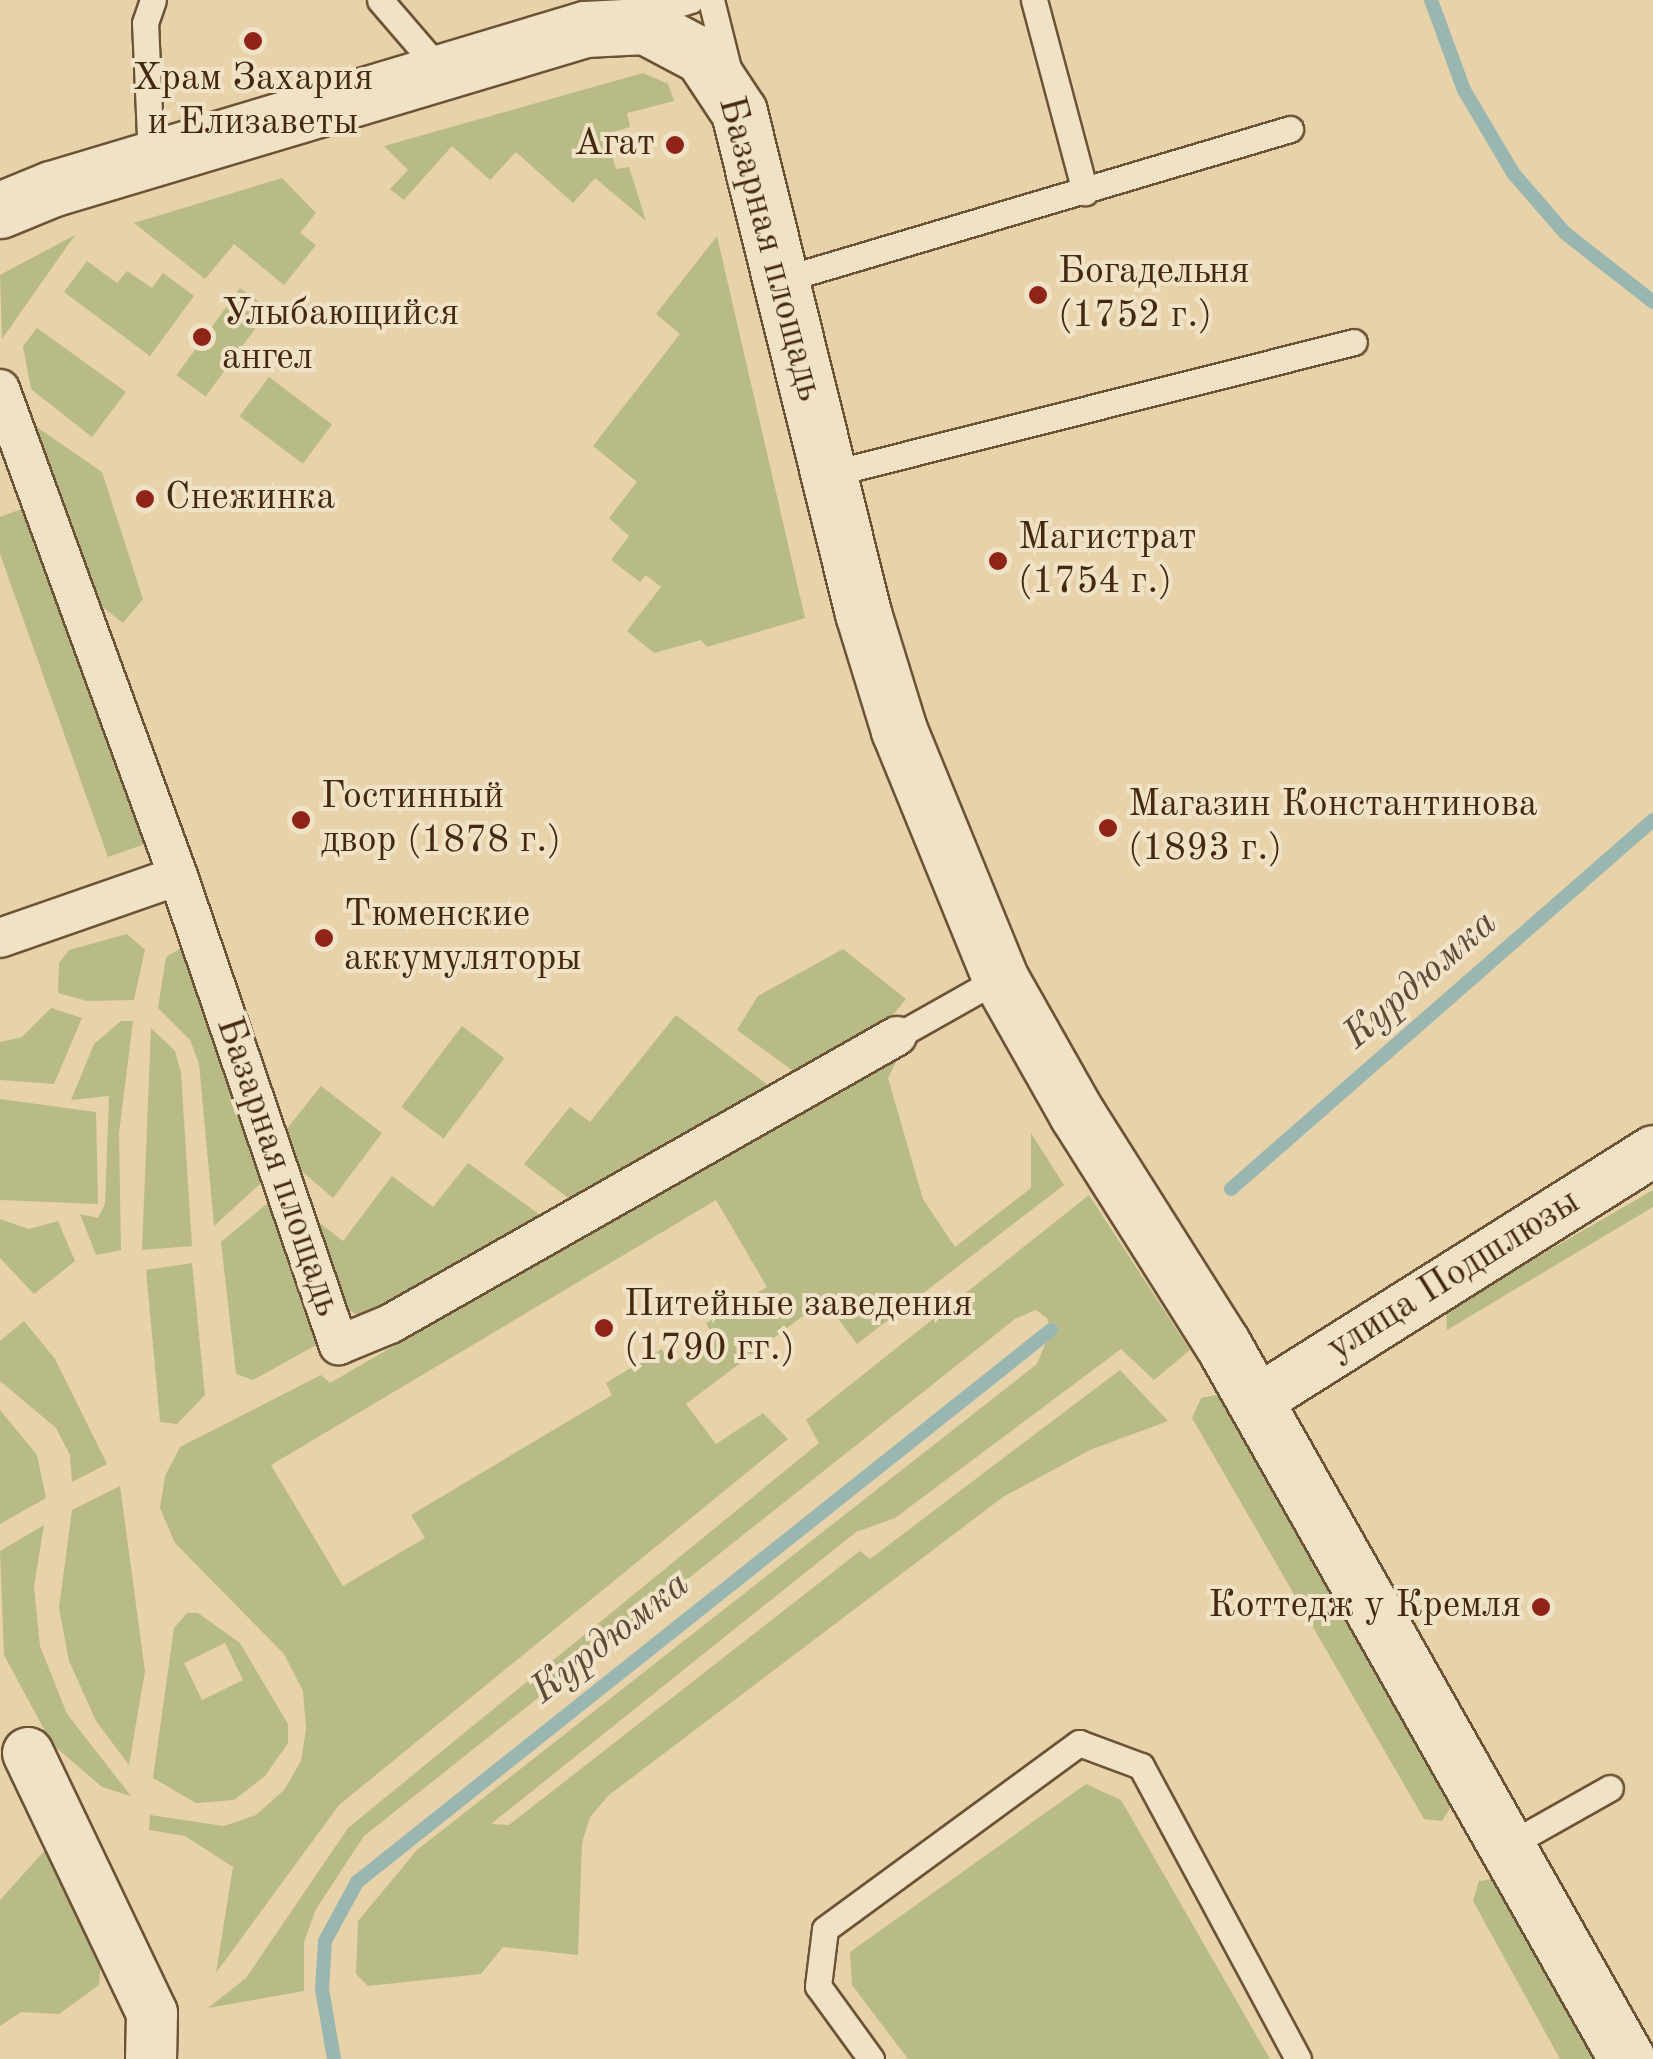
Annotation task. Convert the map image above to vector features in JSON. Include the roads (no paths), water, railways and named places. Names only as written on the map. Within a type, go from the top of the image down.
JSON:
[{"type":"main road","name":"Базарная площадь","points":[[0,210],[151,158],[615,23],[671,35],[702,56],[739,112],[829,474],[899,730],[1000,978],[1077,1114],[1222,1343],[1628,2059]]},
{"type":"street","name":"Базарная площадь","points":[[0,389],[178,876],[339,1345],[390,1324],[898,1036]]},
{"type":"street","points":[[0,938],[178,876]]},
{"type":"street","name":"улица Подшлюзы","points":[[1255,1402],[1653,1151]]},
{"type":"street","points":[[28,1753],[152,2012],[151,2059]]},
{"type":"lane","points":[[151,158],[145,23],[153,0]]},
{"type":"lane","points":[[380,0],[441,71]]},
{"type":"lane","points":[[615,23],[691,0]]},
{"type":"lane","points":[[712,0],[739,112]]},
{"type":"lane","points":[[1034,0],[1085,192]]},
{"type":"lane","points":[[781,280],[1290,129]]},
{"type":"lane","points":[[829,474],[1354,342]]},
{"type":"lane","points":[[898,1036],[1000,978]]},
{"type":"lane","points":[[867,2057],[818,1986],[824,1929],[1080,1743],[1140,1766],[1298,2059]]},
{"type":"lane","points":[[1507,1846],[1610,1788]]},
{"type":"waterway","name":"Курдюмка","points":[[1431,0],[1464,90],[1513,173],[1565,233],[1653,302]]},
{"type":"waterway","name":"Курдюмка","points":[[1231,1189],[1653,820]]},
{"type":"waterway","name":"Курдюмка","points":[[334,2059],[322,1989],[325,1941],[357,1882],[1051,1330]]},
{"type":"place","name":"Храм Захария и Елизаветы","points":[[253,41]]},
{"type":"place","name":"Агат","points":[[675,145]]},
{"type":"place","name":"Богадельня (1752 г.)","points":[[1038,295]]},
{"type":"place","name":"Улыбающийся ангел","points":[[202,337]]},
{"type":"place","name":"Снежинка","points":[[145,499]]},
{"type":"place","name":"Магистрат (1754 г.)","points":[[998,561]]},
{"type":"place","name":"Гостинный двор (1878 г.)","points":[[301,820]]},
{"type":"place","name":"Магазин Константинова (1893 г.)","points":[[1108,828]]},
{"type":"place","name":"Тюменские аккумуляторы","points":[[324,938]]},
{"type":"place","name":"Питейные заведения (1790 гг.)","points":[[604,1328]]},
{"type":"place","name":"Коттедж у Кремля","points":[[1541,1607]]}]
